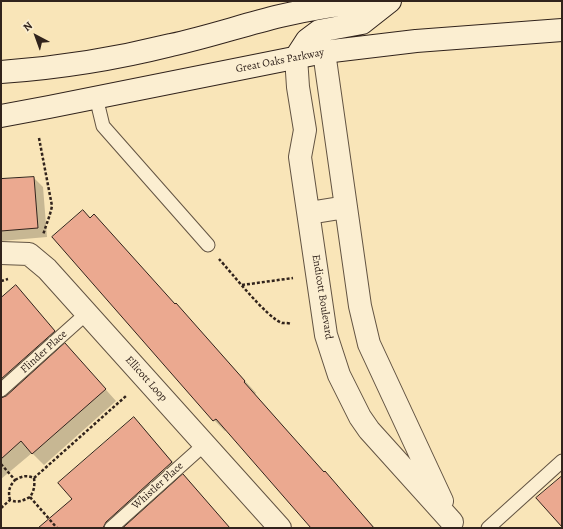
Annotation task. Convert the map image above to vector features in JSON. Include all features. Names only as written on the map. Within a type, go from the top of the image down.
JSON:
[{"type":"street","points":[[1,72],[62,67],[117,57],[172,45],[280,16],[336,5],[372,1]]},
{"type":"street","points":[[296,57],[307,40],[319,31],[362,23],[390,1]]},
{"type":"street","name":"Great Oaks Parkway","points":[[1,116],[324,52],[416,41],[562,30]]},
{"type":"street","name":"Endicott Boulevard","points":[[324,52],[360,306],[369,344],[454,525]]},
{"type":"street","name":"Endicott Boulevard","points":[[296,57],[298,87],[305,130],[300,157],[326,335],[339,375],[360,417],[369,430],[454,525]]},
{"type":"street","points":[[309,213],[346,207]]},
{"type":"street","name":"Ellicott Loop","points":[[1,253],[29,254],[47,269],[280,528]]},
{"type":"lane","points":[[96,97],[103,126],[208,245]]},
{"type":"lane","name":"Flinder Place","points":[[1,390],[87,313]]},
{"type":"lane","name":"Whistler Place","points":[[111,528],[204,444]]},
{"type":"lane","points":[[488,528],[562,461]]},
{"type":"path","points":[[40,138],[52,206],[42,238]]},
{"type":"path","points":[[208,245],[242,285],[273,317],[282,323],[292,324]]},
{"type":"path","points":[[242,285],[318,275]]},
{"type":"path","points":[[1,281],[12,279]]},
{"type":"path","points":[[34,478],[126,396]]},
{"type":"path","points":[[1,464],[15,480]]},
{"type":"path","points":[[10,500],[10,485],[15,480],[28,476],[34,478]]},
{"type":"path","points":[[10,500],[17,502],[24,501],[30,497],[34,491],[34,478]]},
{"type":"path","points":[[30,497],[57,528]]},
{"type":"path","points":[[1,508],[10,500]]},
{"type":"building","points":[[34,177],[38,228],[1,231],[1,179]]},
{"type":"building","points":[[83,210],[90,218],[94,214],[175,304],[176,303],[374,528],[311,528],[216,419],[213,421],[52,237]]},
{"type":"building","points":[[16,285],[55,331],[1,379],[1,298]]},
{"type":"building","points":[[65,343],[106,389],[32,454],[21,441],[1,459],[1,398],[6,396]]},
{"type":"building","points":[[134,417],[172,462],[106,522],[103,528],[38,528],[72,499],[58,483]]},
{"type":"building","points":[[183,474],[230,528],[123,528]]},
{"type":"building","points":[[562,476],[562,527],[536,498]]}]
